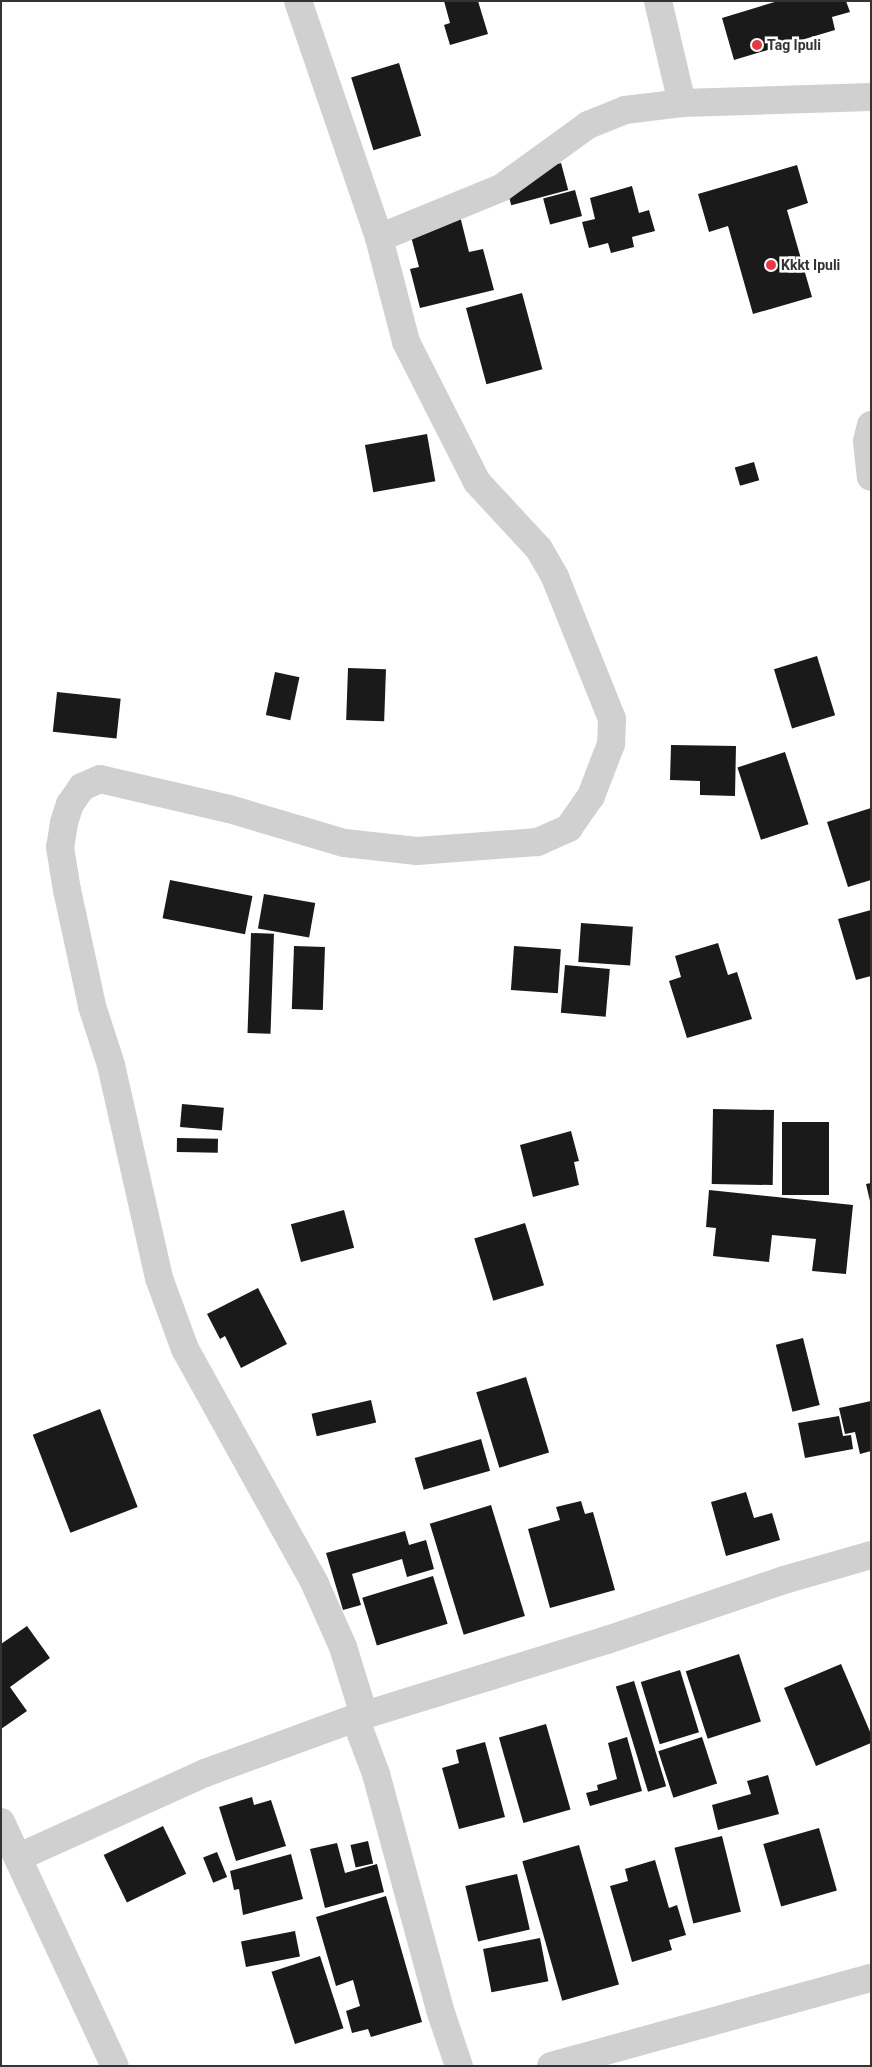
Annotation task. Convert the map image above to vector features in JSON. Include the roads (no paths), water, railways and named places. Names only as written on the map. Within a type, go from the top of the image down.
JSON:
[{"type":"street","points":[[298,1],[379,238],[406,342],[477,482],[539,549],[556,577],[612,718],[611,744],[591,796],[569,828],[537,842],[417,851],[344,843],[229,809],[100,779],[82,787],[70,804],[60,848],[92,1006],[111,1065],[159,1278],[185,1349],[315,1584],[342,1647],[437,2001],[459,2066]]},
{"type":"street","points":[[658,1],[682,103]]},
{"type":"street","points":[[379,238],[501,188],[588,125],[625,110],[682,103],[871,97]]},
{"type":"street","points":[[871,425],[866,441],[871,477]]},
{"type":"street","points":[[19,1857],[205,1773],[360,1716],[607,1640],[784,1580],[871,1555]]},
{"type":"street","points":[[1,1822],[115,2066]]},
{"type":"street","points":[[563,2064],[871,1978]]},
{"type":"place","name":"Tag Ipuli","points":[[757,45]]},
{"type":"place","name":"Kkkt Ipuli","points":[[771,265]]}]
